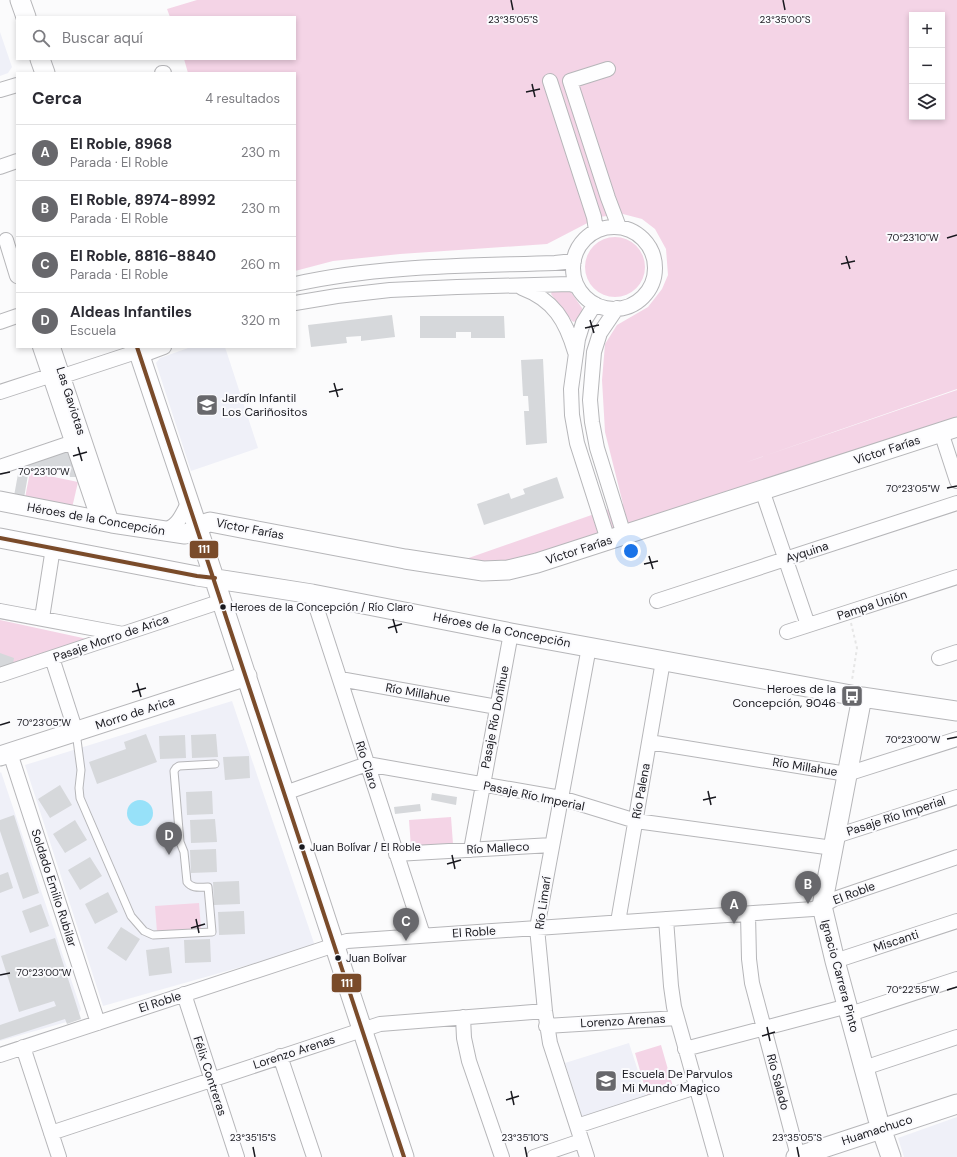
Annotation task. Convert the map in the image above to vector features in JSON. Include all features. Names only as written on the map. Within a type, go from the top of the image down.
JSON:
[{"type":"street","points":[[20,0],[26,16]]},
{"type":"street","points":[[40,60],[45,72]]},
{"type":"street","points":[[608,69],[570,81],[619,227]]},
{"type":"street","points":[[550,81],[594,217],[596,230]]},
{"type":"street","points":[[0,90],[16,85]]},
{"type":"street","points":[[0,167],[16,161]]},
{"type":"street","points":[[619,227],[628,228],[639,235],[648,244],[654,256],[655,270],[653,283],[645,295],[635,304],[622,308],[608,309],[595,304],[583,294],[577,286],[574,276],[574,261],[579,246],[596,230],[602,228],[619,227]]},
{"type":"street","points":[[11,239],[16,270]]},
{"type":"street","points":[[296,284],[377,271],[574,261]]},
{"type":"street","points":[[296,303],[337,296],[390,290],[562,284],[577,286]]},
{"type":"street","points":[[518,286],[535,293],[551,304],[562,317],[570,335],[575,355]]},
{"type":"street","points":[[595,304],[583,323],[578,339],[571,389],[572,415],[577,443],[584,465],[616,538]]},
{"type":"street","points":[[616,538],[592,422],[590,400],[594,352],[600,332],[617,308]]},
{"type":"street","points":[[0,322],[16,316]]},
{"type":"street","name":"Las Gaviotas","points":[[41,348],[56,376],[106,522]]},
{"type":"street","name":"Las Gaviotas","points":[[53,348],[56,376]]},
{"type":"street","points":[[0,392],[139,351],[158,348]]},
{"type":"street","points":[[139,351],[189,501],[195,529],[214,578],[247,676],[404,1157]]},
{"type":"street","points":[[949,429],[957,481]]},
{"type":"street","name":"Víctor Farías","points":[[195,529],[210,522],[405,559],[483,571],[508,570],[537,563],[616,538],[949,429]]},
{"type":"street","points":[[0,467],[77,440]]},
{"type":"street","points":[[584,465],[601,461]]},
{"type":"street","points":[[762,490],[808,626]]},
{"type":"street","name":"Héroes de la Concepción","points":[[0,501],[106,522],[161,531],[185,534],[195,529]]},
{"type":"street","points":[[161,531],[172,528],[180,521],[189,501]]},
{"type":"street","name":"Ayquina","points":[[657,601],[957,503]]},
{"type":"street","name":"Héroes de la Concepción","points":[[0,538],[190,574],[312,594],[511,633],[956,715]]},
{"type":"street","points":[[42,618],[53,548]]},
{"type":"street","name":"Pampa Unión","points":[[787,632],[957,577]]},
{"type":"street","name":"Río Claro","points":[[312,594],[422,935]]},
{"type":"street","name":"Pasaje Morro de Arica","points":[[0,675],[222,601]]},
{"type":"street","points":[[0,611],[124,634]]},
{"type":"street","name":"Pasaje Río Doñihue","points":[[471,850],[511,633]]},
{"type":"street","name":"Río Limarí","points":[[587,1157],[550,1043],[546,1026],[537,928],[589,647]]},
{"type":"street","points":[[939,658],[957,652]]},
{"type":"street","points":[[52,658],[76,732]]},
{"type":"street","name":"Río Palena","points":[[618,922],[663,660]]},
{"type":"street","name":"Morro de Arica","points":[[5,754],[247,676]]},
{"type":"street","name":"Río Millahue","points":[[340,679],[497,707]]},
{"type":"street","name":"Ignacio Carrera Pinto","points":[[856,696],[848,774],[822,906],[835,961],[864,1068],[881,1129],[891,1157]]},
{"type":"street","name":"Río Millahue","points":[[649,742],[848,774],[957,740]]},
{"type":"street","name":"Soldado Emilio Rubilar","points":[[5,754],[98,1023]]},
{"type":"street","name":"Pasaje Río Imperial","points":[[285,793],[367,764],[561,798],[636,821],[834,842],[957,797]]},
{"type":"street","name":"Río Malleco","points":[[396,854],[552,845]]},
{"type":"street","name":"El Roble","points":[[0,1055],[334,944],[347,941],[813,909],[834,899],[957,857]]},
{"type":"street","name":"Río Salado","points":[[748,914],[750,970],[797,1157]]},
{"type":"street","points":[[666,919],[671,986],[677,1018],[716,1157]]},
{"type":"street","name":"Miscanti","points":[[835,961],[957,921]]},
{"type":"street","points":[[685,1049],[764,1028],[849,1010],[957,979]]},
{"type":"street","name":"Félix Contreras","points":[[184,994],[237,1157]]},
{"type":"street","name":"Lorenzo Arenas","points":[[51,1133],[380,1024],[545,1011]]},
{"type":"street","points":[[463,1017],[464,1038],[469,1061],[502,1157]]},
{"type":"street","name":"Lorenzo Arenas","points":[[546,1026],[677,1018]]},
{"type":"street","points":[[864,1068],[957,1037]]},
{"type":"street","points":[[23,1047],[59,1157]]},
{"type":"street","points":[[280,1056],[314,1157]]},
{"type":"street","points":[[577,1126],[696,1088]]},
{"type":"street","name":"Huamachuco","points":[[797,1157],[957,1104]]},
{"type":"street","points":[[534,1157],[581,1141]]},
{"type":"lane","points":[[76,732],[81,770],[79,788],[80,798],[132,916],[144,931],[153,935],[212,932],[208,887],[193,887],[187,882],[184,852],[180,842],[174,771],[179,766],[216,764]]},
{"type":"path","points":[[849,612],[857,648],[856,696]]},
{"type":"shaded area","points":[[197,0],[957,0],[957,389],[744,463],[957,390],[957,417],[520,563],[460,561],[623,504],[605,432],[602,380],[605,344],[617,325],[648,307],[662,289],[668,275],[666,249],[655,229],[642,219],[623,214],[599,217],[547,244],[400,254],[333,261],[296,271],[296,72],[188,72],[184,60],[296,60],[296,16],[170,16],[167,9]]},
{"type":"shaded area","points":[[0,32],[12,67],[8,73],[0,76]]},
{"type":"shaded area","points":[[615,237],[632,242],[640,250],[645,267],[640,284],[632,292],[615,297],[598,292],[590,284],[585,267],[590,250],[598,242]]},
{"type":"shaded area","points":[[567,290],[571,292],[582,308],[580,316],[574,322],[551,294],[552,291]]},
{"type":"shaded area","name":"Jardín Infantil Los Cariñositos","points":[[188,348],[225,348],[258,448],[191,471],[156,363],[160,358]]},
{"type":"shaded area","points":[[30,472],[78,482],[72,508],[25,498]]},
{"type":"shaded area","points":[[0,620],[92,640],[0,672]]},
{"type":"shaded area","points":[[232,701],[315,946],[103,1006],[25,765]]},
{"type":"shaded area","points":[[1,772],[81,1009],[77,1019],[0,1041],[0,773]]},
{"type":"shaded area","points":[[451,817],[453,844],[411,847],[409,820]]},
{"type":"shaded area","points":[[199,903],[201,928],[157,932],[155,906]]},
{"type":"shaded area","name":"Escuela De Parvulos Mi Mundo Magico","points":[[629,1043],[647,1099],[583,1119],[565,1063]]},
{"type":"shaded area","points":[[661,1045],[673,1087],[647,1095],[635,1053]]},
{"type":"shaded area","points":[[957,1117],[957,1157],[904,1157],[898,1138]]},
{"type":"water","points":[[140,800],[149,804],[153,813],[149,822],[140,826],[131,822],[127,813],[131,804]]},
{"type":"building","points":[[392,315],[395,337],[361,341],[361,336],[346,337],[347,343],[311,347],[308,325]]},
{"type":"building","points":[[420,316],[504,316],[505,338],[471,338],[471,332],[456,332],[456,338],[420,338]]},
{"type":"building","points":[[543,359],[547,443],[526,445],[524,411],[529,411],[528,396],[523,396],[521,360]]},
{"type":"building","points":[[71,449],[80,477],[70,477],[67,468],[47,474],[45,468],[34,472],[33,467],[29,469],[27,463]]},
{"type":"building","points":[[29,469],[24,498],[14,496],[18,474]]},
{"type":"building","points":[[557,477],[564,498],[484,525],[477,504],[509,493],[511,499],[525,494],[523,489]]},
{"type":"building","points":[[0,653],[14,658],[12,670],[0,670]]},
{"type":"building","points":[[146,734],[157,762],[97,784],[89,762],[126,749],[124,742]]},
{"type":"building","points":[[216,734],[218,757],[192,758],[191,735]]},
{"type":"building","points":[[185,735],[186,758],[160,759],[159,736]]},
{"type":"building","points":[[249,756],[250,778],[225,780],[223,757]]},
{"type":"building","points":[[60,785],[72,805],[50,818],[38,799]]},
{"type":"building","points":[[212,791],[213,814],[187,815],[186,792]]},
{"type":"building","points":[[432,793],[457,797],[456,805],[431,800]]},
{"type":"building","points":[[420,804],[421,811],[395,814],[394,807]]},
{"type":"building","points":[[14,815],[39,893],[23,899],[0,831],[0,820]]},
{"type":"building","points":[[215,819],[217,842],[191,843],[190,820]]},
{"type":"building","points":[[75,820],[87,840],[65,853],[53,834]]},
{"type":"building","points":[[216,849],[217,872],[191,873],[190,850]]},
{"type":"building","points":[[90,857],[102,876],[80,890],[68,870]]},
{"type":"building","points":[[8,872],[13,888],[0,893],[0,875]]},
{"type":"building","points":[[239,881],[240,904],[214,905],[213,882]]},
{"type":"building","points":[[108,892],[118,912],[95,924],[85,904]]},
{"type":"building","points":[[41,904],[49,926],[30,933],[22,911]]},
{"type":"building","points":[[244,911],[245,934],[219,935],[218,912]]},
{"type":"building","points":[[121,927],[140,939],[126,961],[107,948]]},
{"type":"building","points":[[55,938],[81,1019],[67,1024],[65,1019],[0,1040],[0,1025],[56,1006],[54,1001],[19,1012],[1,956]]},
{"type":"building","points":[[210,939],[211,962],[185,963],[184,940]]},
{"type":"building","points":[[169,947],[172,973],[149,976],[146,950]]},
{"type":"transit line","name":"111","points":[[137,348],[404,1157]]},
{"type":"transit line","name":"111","points":[[0,538],[197,576],[215,578]]},
{"type":"place","name":"Jardín Infantil Los Cariñositos","points":[[207,405]]},
{"type":"place","name":"Heroes de la Concepción / Río Claro","points":[[223,607]]},
{"type":"place","name":"Heroes de la Concepción, 9046","points":[[852,696]]},
{"type":"place","name":"Juan Bolívar / El Roble","points":[[302,847]]},
{"type":"place","name":"Aldeas Infantiles","points":[[169,855]]},
{"type":"place","name":"El Roble, 8974-8992","points":[[808,904]]},
{"type":"place","name":"El Roble, 8968","points":[[734,924]]},
{"type":"place","name":"El Roble, 8816-8840","points":[[406,941]]},
{"type":"place","name":"Juan Bolívar","points":[[338,958]]},
{"type":"place","name":"Escuela De Parvulos Mi Mundo Magico","points":[[606,1081]]}]
